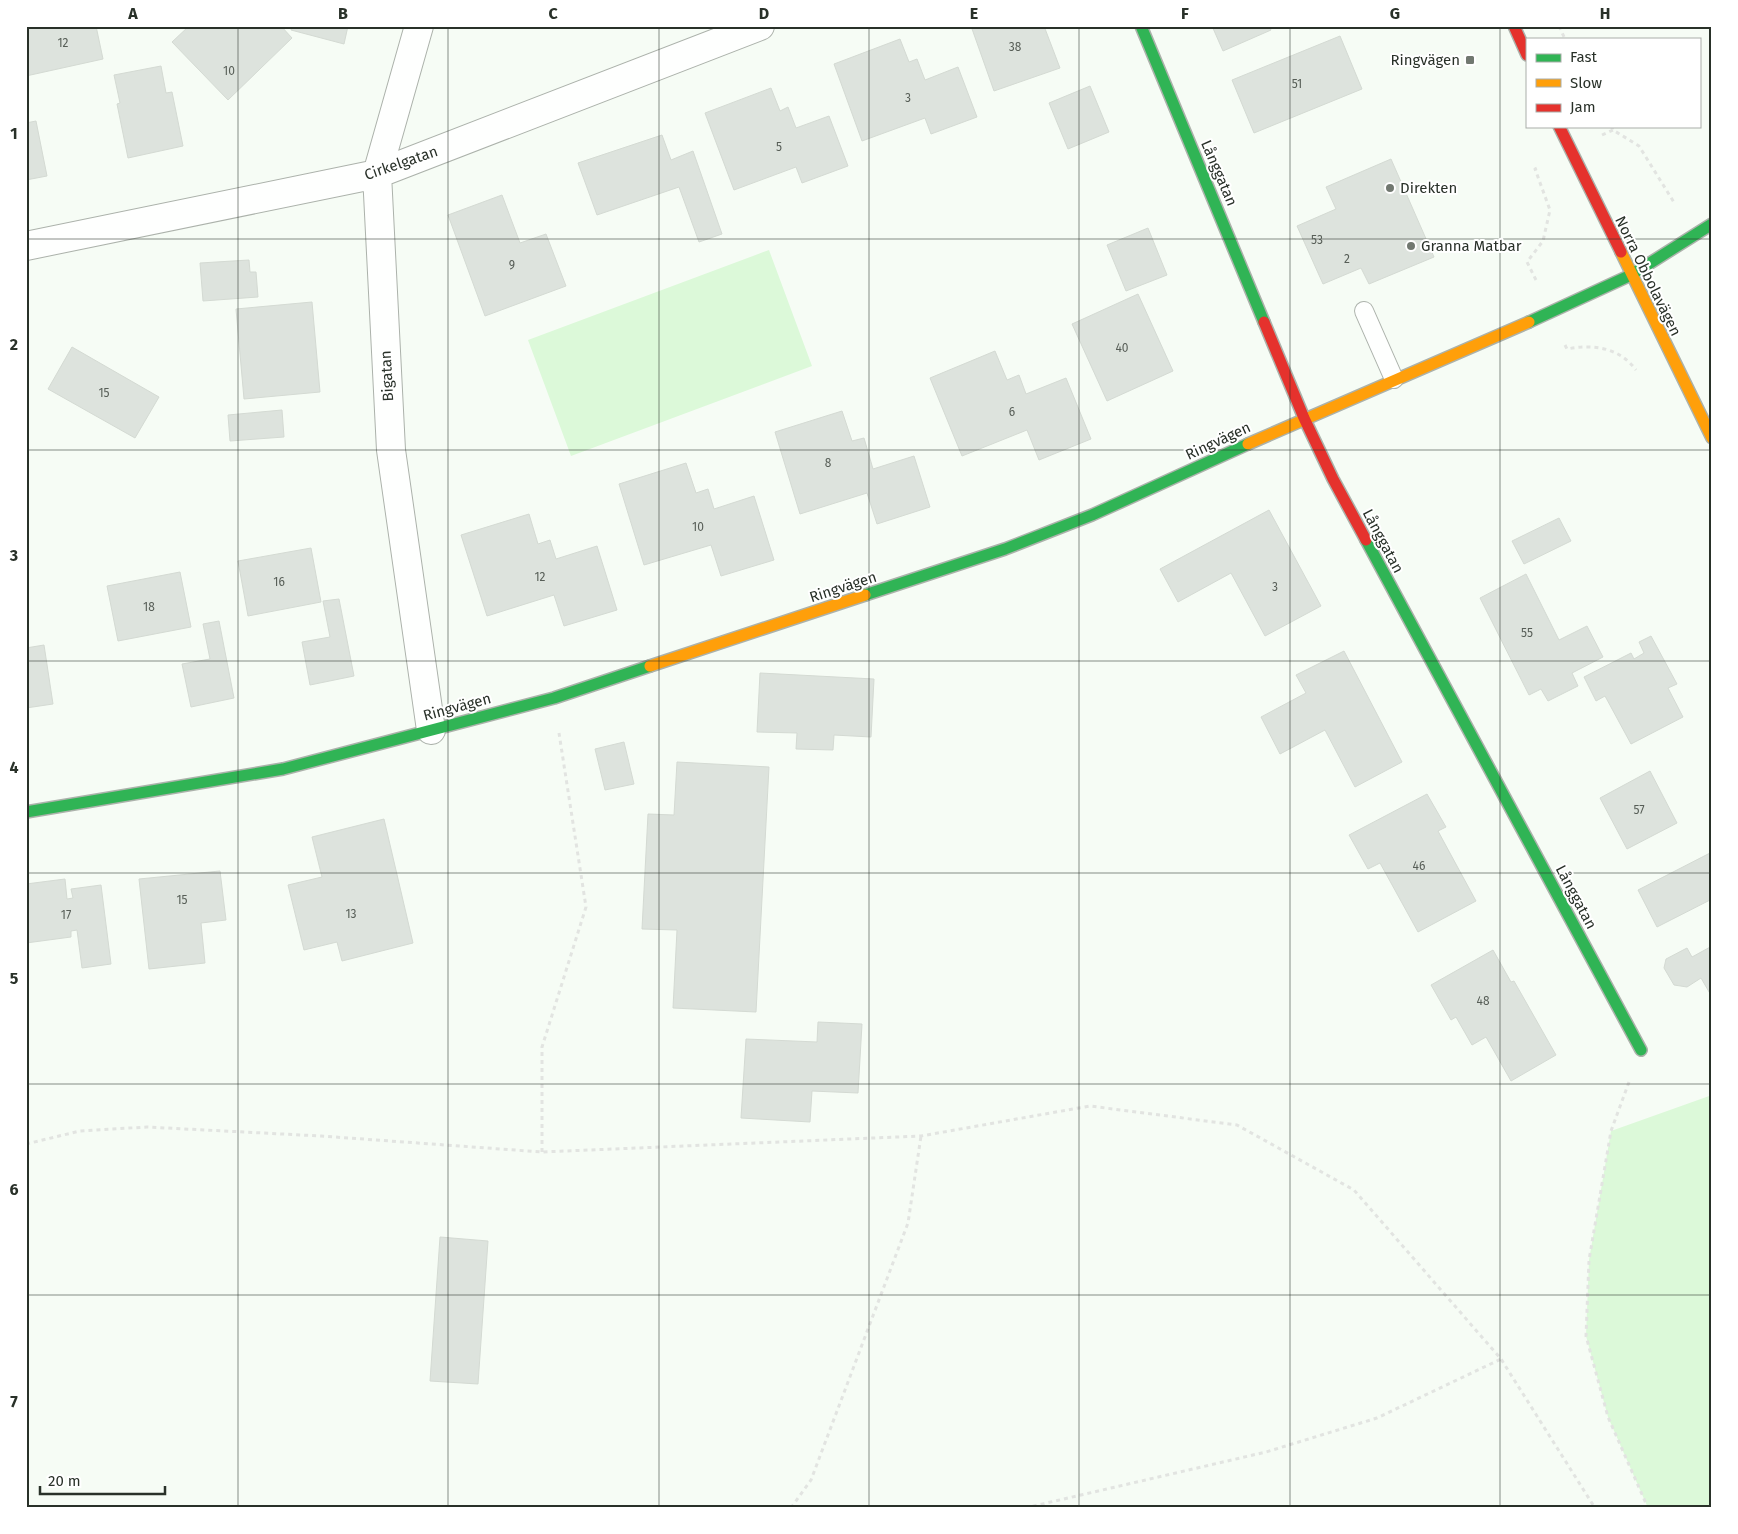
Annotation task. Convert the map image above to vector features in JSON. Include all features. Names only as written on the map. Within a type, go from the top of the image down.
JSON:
[{"type":"street","name":"Bigatan","points":[[419,26],[377,174],[391,450],[431,730]]},
{"type":"street","name":"Cirkelgatan","points":[[26,246],[377,174],[760,26]]},
{"type":"street","name":"Långgatan","points":[[1141,26],[1304,418],[1333,480],[1641,1050]]},
{"type":"street","points":[[1514,26],[1526,54]]},
{"type":"street","name":"Norra Obbolavägen","points":[[1560,128],[1712,438]]},
{"type":"street","name":"Ringvägen","points":[[26,812],[283,769],[554,698],[1005,549],[1092,515],[1304,418],[1631,275],[1712,224]]},
{"type":"lane","points":[[1364,311],[1394,379]]},
{"type":"path","points":[[1559,26],[1565,38]]},
{"type":"path","points":[[1612,128],[1639,146],[1694,236]]},
{"type":"path","points":[[542,1152],[542,1047],[586,907],[554,698]]},
{"type":"path","points":[[1641,1050],[1612,1131],[1589,1260],[1586,1336],[1608,1416],[1648,1508]]},
{"type":"path","points":[[26,1144],[80,1131],[147,1127],[321,1136],[542,1152],[921,1136],[1090,1106],[1237,1125],[1354,1190],[1501,1359],[1595,1508]]},
{"type":"path","points":[[791,1508],[811,1480],[908,1223],[921,1136]]},
{"type":"path","points":[[1025,1508],[1266,1452],[1367,1421],[1501,1359]]},
{"type":"green space","points":[[769,250],[812,366],[571,456],[528,340]]},
{"type":"green space","points":[[1712,1095],[1712,1508],[1648,1508],[1608,1417],[1586,1336],[1589,1260],[1611,1131]]},
{"type":"building","points":[[26,26],[96,26],[103,59],[26,76]]},
{"type":"building","points":[[189,26],[281,26],[292,38],[228,100],[172,42]]},
{"type":"building","points":[[292,26],[348,26],[344,44],[291,30]]},
{"type":"building","points":[[971,26],[1044,26],[1060,68],[994,91]]},
{"type":"building","points":[[1212,26],[1269,26],[1271,30],[1223,51]]},
{"type":"building","points":[[1340,36],[1362,89],[1254,133],[1232,80]]},
{"type":"building","points":[[900,39],[909,62],[917,59],[925,80],[958,67],[977,117],[931,134],[925,118],[862,141],[834,64]]},
{"type":"building","points":[[161,66],[166,93],[172,92],[183,146],[128,158],[117,104],[120,103],[114,75]]},
{"type":"building","points":[[1090,86],[1109,132],[1068,149],[1049,103]]},
{"type":"building","points":[[771,88],[780,111],[788,107],[796,128],[829,116],[848,166],[802,183],[796,167],[734,190],[705,113]]},
{"type":"building","points":[[36,121],[47,176],[26,180],[26,123]]},
{"type":"building","points":[[662,135],[671,160],[693,151],[722,234],[699,242],[679,187],[597,215],[578,163]]},
{"type":"building","points":[[1391,159],[1434,257],[1369,284],[1361,268],[1323,284],[1297,226],[1336,209],[1326,187]]},
{"type":"building","points":[[502,195],[520,243],[546,234],[566,286],[485,316],[448,215]]},
{"type":"building","points":[[1148,228],[1167,275],[1126,291],[1107,245]]},
{"type":"building","points":[[249,260],[250,272],[256,272],[258,297],[203,301],[200,263]]},
{"type":"building","points":[[1138,294],[1173,371],[1107,401],[1072,324]]},
{"type":"building","points":[[312,302],[320,392],[244,399],[236,309]]},
{"type":"building","points":[[72,347],[159,397],[135,438],[48,389]]},
{"type":"building","points":[[995,351],[1007,380],[1019,375],[1026,394],[1066,378],[1091,439],[1039,460],[1027,430],[962,456],[930,378]]},
{"type":"building","points":[[282,410],[284,437],[230,441],[228,415]]},
{"type":"building","points":[[842,411],[852,441],[864,438],[873,469],[914,456],[930,507],[877,524],[867,493],[800,514],[775,432]]},
{"type":"building","points":[[686,463],[696,493],[708,489],[714,509],[754,496],[774,560],[721,576],[711,545],[644,565],[619,484]]},
{"type":"building","points":[[1269,510],[1321,606],[1265,636],[1231,573],[1178,602],[1160,569]]},
{"type":"building","points":[[529,514],[538,544],[550,540],[556,559],[597,546],[617,610],[564,626],[554,595],[487,616],[461,535]]},
{"type":"building","points":[[1559,518],[1571,541],[1524,564],[1512,541]]},
{"type":"building","points":[[311,548],[321,602],[248,616],[238,561]]},
{"type":"building","points":[[180,572],[191,627],[118,641],[107,586]]},
{"type":"building","points":[[1526,574],[1559,640],[1587,626],[1603,657],[1572,673],[1578,686],[1548,701],[1541,689],[1529,695],[1480,598]]},
{"type":"building","points":[[339,599],[354,676],[310,685],[302,642],[330,637],[323,601]]},
{"type":"building","points":[[219,621],[234,698],[191,707],[182,664],[210,659],[203,624]]},
{"type":"building","points":[[1651,636],[1677,684],[1668,688],[1683,717],[1631,744],[1605,696],[1596,701],[1584,677],[1631,653],[1634,659],[1644,653],[1639,642]]},
{"type":"building","points":[[44,645],[53,704],[26,708],[26,648]]},
{"type":"building","points":[[1344,651],[1402,762],[1355,787],[1325,730],[1280,754],[1261,717],[1306,693],[1296,675]]},
{"type":"building","points":[[760,673],[874,679],[871,737],[834,735],[833,750],[796,749],[797,733],[757,732]]},
{"type":"building","points":[[624,742],[634,784],[605,790],[595,749]]},
{"type":"building","points":[[677,762],[769,767],[756,1012],[673,1008],[677,930],[642,929],[648,814],[674,815]]},
{"type":"building","points":[[1650,771],[1677,823],[1627,849],[1600,798]]},
{"type":"building","points":[[1427,794],[1446,827],[1438,831],[1476,901],[1418,932],[1380,863],[1368,869],[1349,835]]},
{"type":"building","points":[[384,819],[413,943],[342,961],[337,942],[304,950],[288,885],[322,877],[312,837]]},
{"type":"building","points":[[1712,852],[1712,899],[1657,927],[1638,890]]},
{"type":"building","points":[[220,871],[226,920],[201,923],[205,963],[149,969],[139,879]]},
{"type":"building","points":[[65,879],[67,899],[73,898],[71,889],[101,885],[111,964],[82,968],[77,930],[71,931],[71,937],[26,943],[26,884]]},
{"type":"building","points":[[1712,946],[1712,997],[1701,978],[1687,987],[1674,985],[1664,968],[1666,959],[1687,948],[1692,957]]},
{"type":"building","points":[[1493,950],[1511,982],[1514,981],[1556,1055],[1511,1081],[1486,1037],[1472,1045],[1456,1017],[1451,1020],[1431,985]]},
{"type":"building","points":[[818,1022],[862,1024],[858,1093],[812,1091],[810,1122],[741,1118],[746,1039],[817,1042]]},
{"type":"building","points":[[440,1237],[488,1241],[478,1384],[430,1381]]},
{"type":"traffic: fast","points":[[1141,26],[1264,322]]},
{"type":"traffic: fast","points":[[1529,322],[1631,275],[1712,224]]},
{"type":"traffic: fast","points":[[865,595],[1005,549],[1092,515],[1248,444]]},
{"type":"traffic: fast","points":[[1366,540],[1641,1050]]},
{"type":"traffic: fast","points":[[26,812],[283,769],[554,698],[650,666]]},
{"type":"traffic: slow","points":[[1621,252],[1712,438]]},
{"type":"traffic: slow","points":[[1248,444],[1529,322]]},
{"type":"traffic: slow","points":[[650,666],[865,595]]},
{"type":"traffic: jam","points":[[1514,26],[1526,53]]},
{"type":"traffic: jam","points":[[1560,128],[1621,252]]},
{"type":"traffic: jam","points":[[1264,322],[1304,418],[1333,479],[1366,540]]},
{"type":"place","name":"Ringvägen","points":[[1470,60]]},
{"type":"place","name":"Direkten","points":[[1390,188]]},
{"type":"place","name":"Granna Matbar","points":[[1411,246]]}]
